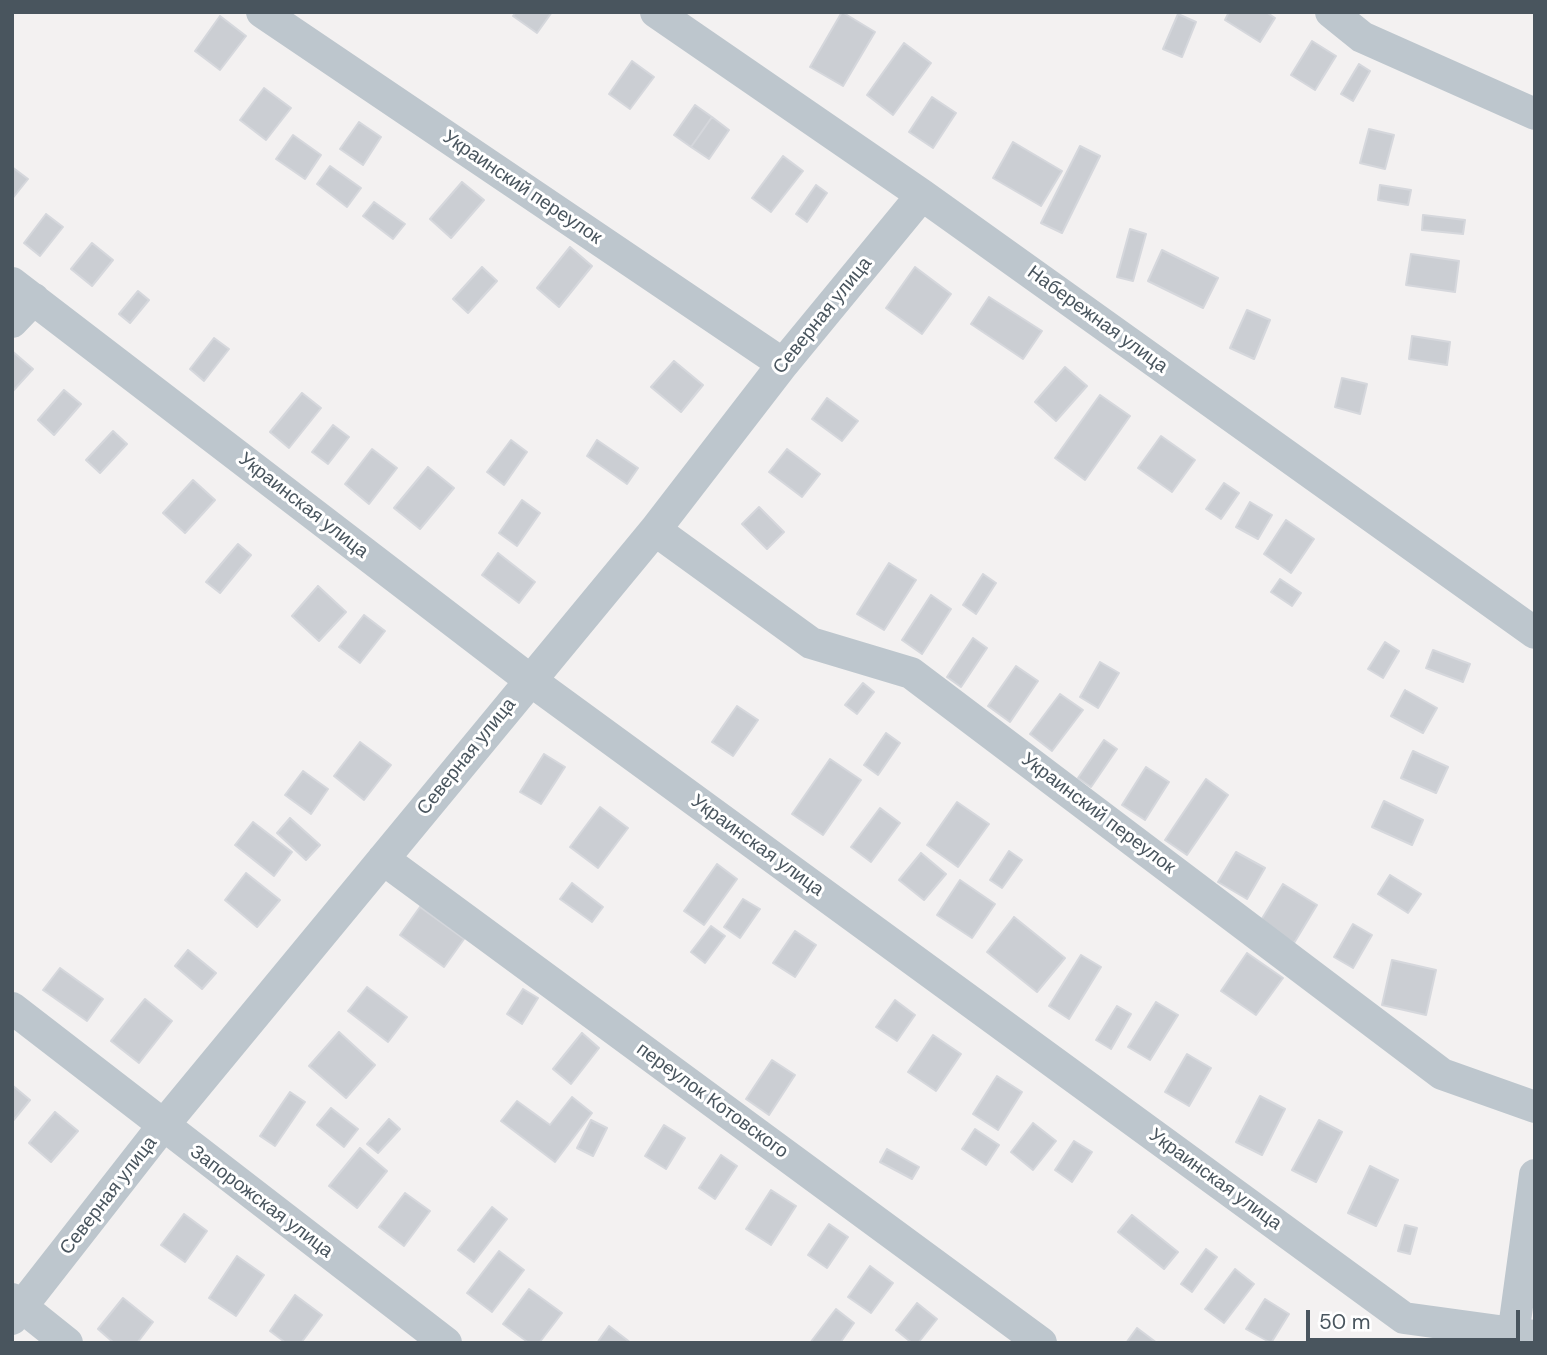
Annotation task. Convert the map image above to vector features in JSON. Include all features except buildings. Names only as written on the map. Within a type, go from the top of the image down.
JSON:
[{"type":"street","name":"Украинский переулок","points":[[262,12],[783,364]]},
{"type":"street","name":"Набережная улица","points":[[656,12],[922,195],[1535,633]]},
{"type":"street","points":[[1331,12],[1362,37],[1535,114]]},
{"type":"street","name":"Северная улица","points":[[16,1309],[162,1127],[655,530],[783,364],[922,195]]},
{"type":"street","points":[[12,322],[23,291]]},
{"type":"street","name":"Украинская улица","points":[[23,291],[530,680],[1404,1318],[1520,1338]]},
{"type":"street","name":"Украинский переулок","points":[[655,530],[811,643],[911,673],[1442,1074],[1535,1107]]},
{"type":"street","name":"переулок Котовского","points":[[383,859],[1041,1343]]},
{"type":"street","name":"Запорожская улица","points":[[12,1008],[162,1127],[446,1343]]},
{"type":"street","points":[[1520,1338],[1535,1175]]},
{"type":"street","points":[[16,1309],[68,1343]]}]
